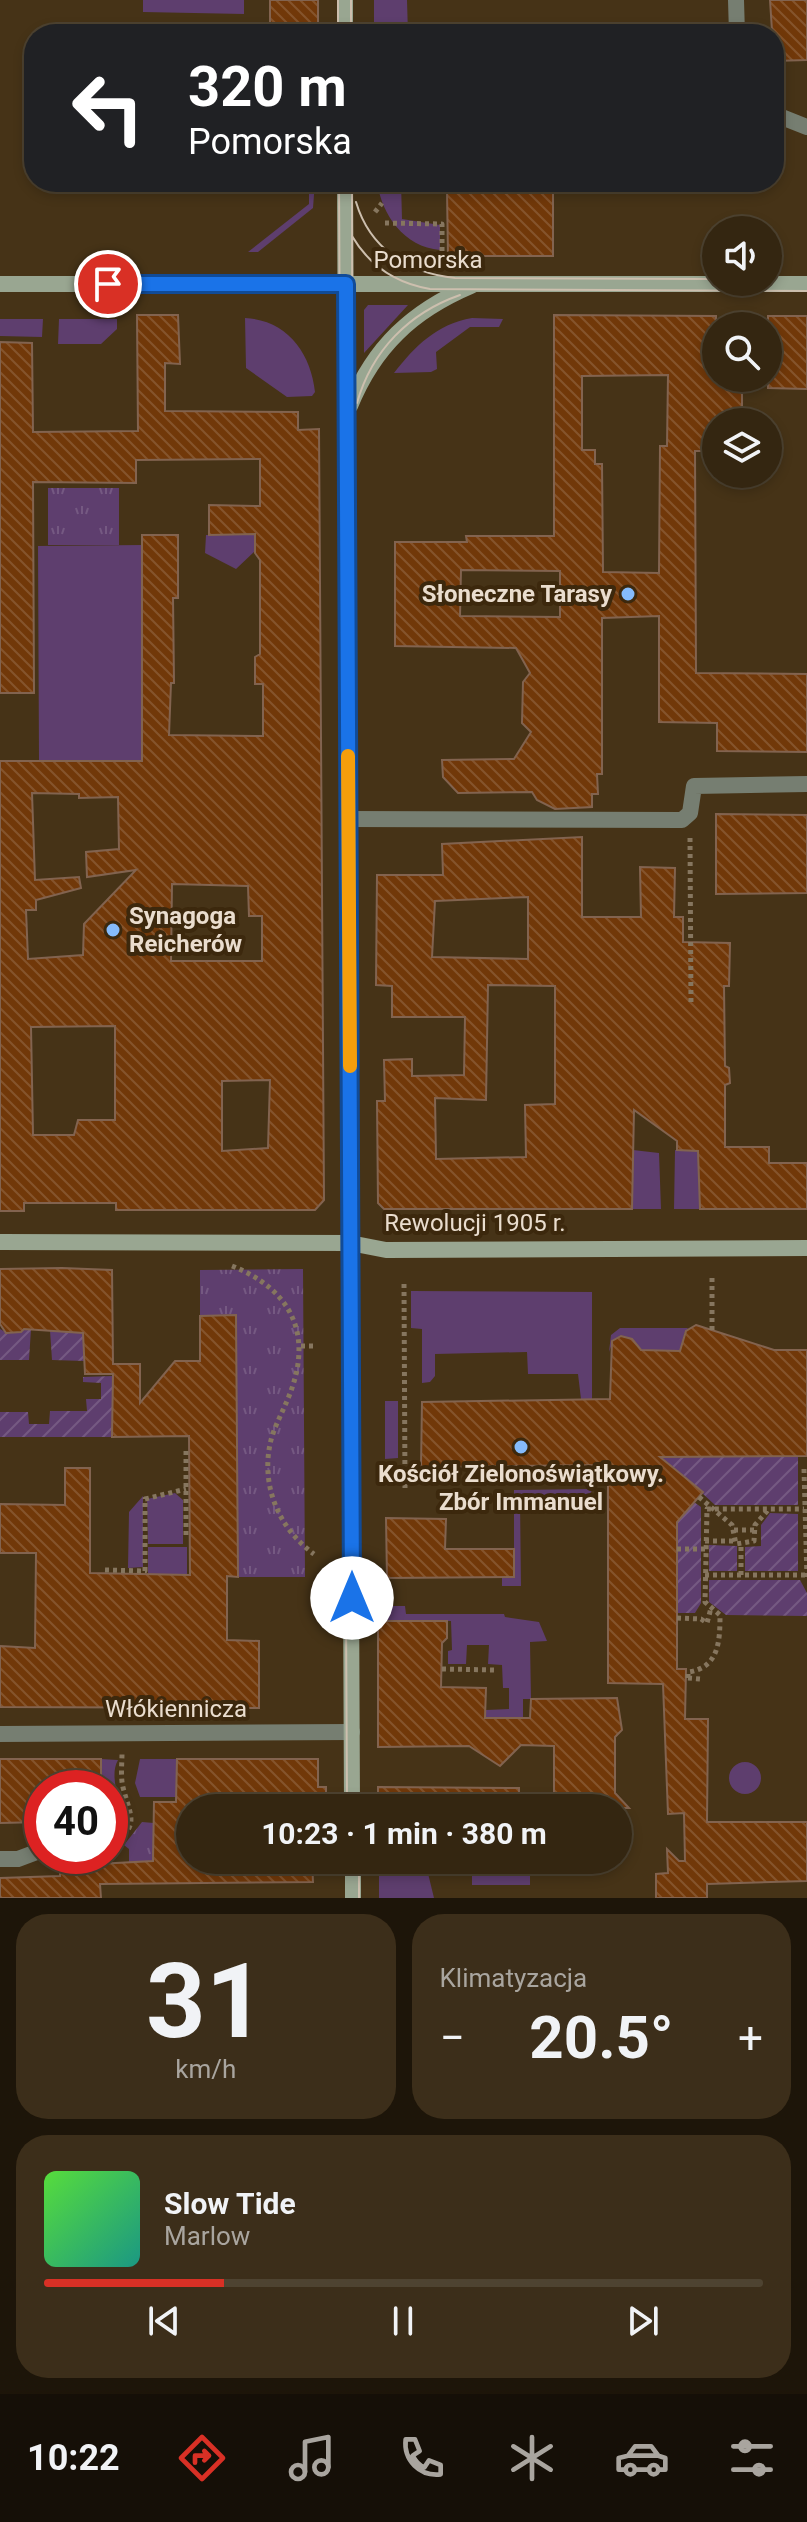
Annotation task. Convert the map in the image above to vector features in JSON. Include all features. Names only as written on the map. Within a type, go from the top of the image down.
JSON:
[{"type":"street","points":[[345,0],[345,24]]},
{"type":"street","points":[[736,0],[737,24]]},
{"type":"street","points":[[784,118],[807,127]]},
{"type":"street","points":[[345,192],[352,1794]]},
{"type":"street","name":"Pomorska","points":[[0,284],[807,284]]},
{"type":"street","points":[[347,413],[366,373],[388,339],[421,312],[476,284]]},
{"type":"street","points":[[348,819],[682,820],[690,813],[694,786],[807,784]]},
{"type":"street","name":"Rewolucji 1905 r.","points":[[0,1242],[350,1243],[386,1250],[807,1248]]},
{"type":"street","name":"Włókiennicza","points":[[0,1734],[352,1732]]},
{"type":"street","points":[[0,1859],[24,1857]]},
{"type":"street","points":[[353,1874],[353,1898]]},
{"type":"path","points":[[375,212],[382,203]]},
{"type":"path","points":[[385,223],[442,224],[442,258]]},
{"type":"path","points":[[690,813],[691,1006]]},
{"type":"path","points":[[219,1262],[256,1278],[279,1296],[295,1320],[301,1346],[294,1384],[271,1439],[269,1482],[282,1521],[314,1554]]},
{"type":"path","points":[[712,1278],[712,1330]]},
{"type":"path","points":[[404,1284],[405,1488]]},
{"type":"path","points":[[301,1346],[313,1346]]},
{"type":"path","points":[[186,1449],[186,1535]]},
{"type":"path","points":[[376,1469],[405,1469]]},
{"type":"path","points":[[705,1575],[806,1577],[804,1469]]},
{"type":"path","points":[[105,1570],[145,1571],[145,1499],[186,1489]]},
{"type":"path","points":[[699,1497],[734,1530],[754,1530]]},
{"type":"path","points":[[700,1679],[686,1675],[708,1664],[720,1643],[720,1615],[705,1602],[705,1511],[709,1508],[804,1509]]},
{"type":"path","points":[[705,1541],[734,1541],[741,1544],[754,1541],[754,1530],[769,1509]]},
{"type":"path","points":[[734,1530],[734,1541]]},
{"type":"path","points":[[741,1544],[741,1575]]},
{"type":"path","points":[[677,1549],[705,1549]]},
{"type":"path","points":[[677,1618],[701,1619],[707,1623],[711,1608]]},
{"type":"path","points":[[720,1643],[729,1645]]},
{"type":"path","points":[[442,1669],[496,1670]]},
{"type":"path","points":[[122,1770],[123,1734]]},
{"type":"path","points":[[128,1803],[132,1816],[128,1826]]},
{"type":"green space","points":[[143,0],[244,0],[244,14],[143,12]]},
{"type":"green space","points":[[374,0],[407,0],[408,24],[374,24]]},
{"type":"green space","points":[[309,192],[314,192],[313,208],[258,252],[248,252],[309,204]]},
{"type":"green space","points":[[401,192],[402,219],[440,225],[440,250],[427,248],[406,236],[390,217],[380,194]]},
{"type":"green space","points":[[368,305],[408,305],[364,353],[364,310]]},
{"type":"green space","points":[[245,318],[273,325],[294,341],[313,378],[315,392],[312,396],[287,397],[246,368]]},
{"type":"green space","points":[[472,318],[503,319],[499,327],[470,327],[436,352],[437,369],[431,372],[394,373],[410,354],[437,331]]},
{"type":"green space","points":[[0,319],[43,319],[42,337],[0,336]]},
{"type":"green space","points":[[59,319],[117,319],[117,329],[101,344],[58,344]]},
{"type":"green space","points":[[48,488],[119,488],[119,545],[48,545]]},
{"type":"green space","points":[[255,534],[255,551],[236,569],[205,553],[206,535]]},
{"type":"green space","points":[[142,545],[142,761],[39,761],[38,546]]},
{"type":"green space","points":[[633,1150],[659,1153],[661,1209],[632,1209]]},
{"type":"green space","points":[[675,1150],[698,1151],[700,1209],[674,1209]]},
{"type":"green space","points":[[303,1269],[305,1577],[238,1577],[235,1315],[200,1316],[200,1270]]},
{"type":"green space","points":[[411,1291],[592,1292],[592,1428],[581,1399],[578,1374],[528,1374],[527,1352],[435,1354],[435,1376],[430,1382],[422,1383],[422,1329],[411,1328]]},
{"type":"green space","points":[[620,1328],[688,1328],[684,1334],[683,1351],[638,1350],[633,1341],[623,1337],[613,1341],[609,1352],[611,1335]]},
{"type":"green space","points":[[0,1329],[7,1333],[31,1329],[29,1360],[0,1360]]},
{"type":"green space","points":[[90,1329],[85,1361],[52,1360],[50,1330],[76,1333]]},
{"type":"green space","points":[[113,1376],[114,1437],[0,1437],[0,1412],[28,1412],[29,1424],[49,1424],[50,1411],[87,1411],[86,1399],[101,1399],[101,1383],[83,1382],[83,1377]]},
{"type":"green space","points":[[385,1401],[398,1401],[398,1458],[385,1459]]},
{"type":"green space","points":[[798,1456],[798,1505],[715,1505],[690,1482],[650,1457]]},
{"type":"green space","points":[[593,1489],[587,1498],[520,1500],[521,1586],[502,1586],[502,1577],[514,1576],[514,1490]]},
{"type":"green space","points":[[677,1490],[701,1507],[701,1603],[695,1613],[677,1613]]},
{"type":"green space","points":[[175,1493],[183,1500],[183,1544],[148,1544],[147,1499]]},
{"type":"green space","points":[[143,1496],[143,1567],[128,1568],[129,1512]]},
{"type":"green space","points":[[770,1513],[798,1514],[798,1571],[745,1571],[745,1547],[761,1546],[761,1525]]},
{"type":"green space","points":[[709,1545],[737,1546],[737,1571],[709,1571]]},
{"type":"green space","points":[[148,1547],[187,1547],[187,1576],[148,1574]]},
{"type":"green space","points":[[709,1580],[800,1580],[807,1593],[807,1616],[726,1615],[709,1602]]},
{"type":"green space","points":[[378,1606],[405,1606],[406,1614],[504,1614],[505,1617],[539,1622],[547,1641],[530,1642],[531,1699],[523,1699],[523,1718],[486,1718],[486,1710],[509,1709],[509,1688],[503,1688],[502,1665],[488,1664],[489,1645],[467,1645],[466,1664],[448,1664],[448,1651],[452,1650],[451,1621],[378,1621]]},
{"type":"green space","points":[[101,1759],[118,1760],[115,1770],[101,1770]]},
{"type":"green space","points":[[140,1759],[177,1759],[176,1797],[140,1797],[135,1783]]},
{"type":"green space","points":[[745,1762],[756,1767],[761,1778],[756,1789],[745,1794],[734,1789],[729,1778],[734,1767]]},
{"type":"green space","points":[[142,1822],[165,1824],[165,1860],[129,1862],[128,1840]]},
{"type":"green space","points":[[379,1874],[428,1874],[434,1898],[379,1898]]},
{"type":"green space","points":[[472,1874],[530,1874],[530,1885],[472,1885]]},
{"type":"building","points":[[270,0],[318,0],[318,24],[270,24]]},
{"type":"building","points":[[770,0],[807,0],[807,60],[784,61],[784,24],[772,24]]},
{"type":"building","points":[[447,192],[553,192],[553,256],[448,256]]},
{"type":"building","points":[[137,315],[178,315],[180,364],[165,363],[165,411],[298,412],[298,430],[319,429],[324,1200],[315,1210],[116,1210],[116,1203],[24,1203],[24,1211],[0,1211],[0,761],[142,761],[142,535],[178,535],[178,598],[173,598],[174,683],[171,683],[169,735],[263,736],[263,684],[255,684],[255,657],[260,654],[260,560],[255,553],[255,534],[209,535],[209,505],[260,506],[260,459],[136,460],[136,483],[33,482],[34,693],[0,693],[0,342],[32,343],[33,432],[138,431]],"holes":[[[32,793],[79,794],[79,798],[118,797],[119,849],[86,852],[87,877],[136,870],[84,924],[83,955],[28,959],[26,910],[36,910],[36,900],[81,888],[79,877],[35,880]],[[172,884],[248,886],[249,916],[262,916],[262,961],[171,961]],[[115,1026],[115,1120],[78,1120],[74,1135],[33,1135],[31,1027]],[[270,1080],[268,1148],[222,1151],[222,1081]]]},
{"type":"building","points":[[554,315],[702,316],[702,392],[742,392],[742,408],[702,408],[702,451],[695,451],[696,673],[807,674],[807,752],[717,751],[717,723],[659,722],[659,616],[602,618],[602,774],[597,774],[598,794],[592,794],[592,807],[555,809],[537,800],[532,792],[458,793],[443,777],[442,760],[514,759],[531,732],[522,723],[523,682],[530,673],[516,648],[395,646],[395,542],[467,542],[466,536],[554,536]],"holes":[[[668,375],[667,446],[660,446],[659,573],[603,572],[602,464],[595,464],[595,450],[582,450],[582,376]],[[461,570],[560,571],[560,617],[460,616]]]},
{"type":"building","points":[[782,316],[807,316],[807,389],[782,388]]},
{"type":"building","points":[[716,814],[807,815],[807,893],[716,894]]},
{"type":"building","points":[[582,837],[582,917],[641,917],[640,867],[675,868],[674,917],[683,917],[683,942],[730,943],[729,986],[724,986],[725,1066],[729,1068],[730,1083],[725,1085],[725,1147],[769,1147],[769,1163],[807,1163],[807,1209],[700,1209],[698,1151],[677,1150],[677,1141],[634,1110],[632,1209],[384,1209],[378,1203],[377,1101],[385,1101],[384,1060],[412,1059],[412,1076],[464,1075],[465,1017],[392,1017],[392,986],[376,985],[377,875],[443,875],[442,844]],"holes":[[[528,897],[528,959],[432,957],[435,901]],[[488,985],[555,986],[555,1104],[525,1105],[526,1157],[436,1159],[435,1098],[486,1100]]]},
{"type":"building","points":[[0,1269],[112,1270],[113,1364],[140,1364],[140,1403],[175,1361],[200,1361],[200,1316],[236,1315],[238,1577],[227,1576],[227,1640],[259,1641],[259,1708],[0,1707],[0,1646],[35,1648],[36,1553],[0,1553],[0,1504],[65,1505],[65,1468],[90,1468],[90,1573],[190,1575],[189,1436],[112,1437],[113,1374],[85,1374],[83,1333],[24,1329],[6,1333],[0,1324]]},
{"type":"building","points":[[696,1325],[774,1350],[807,1350],[807,1456],[660,1457],[703,1492],[677,1522],[677,1669],[686,1669],[685,1719],[708,1719],[707,1822],[807,1822],[807,1881],[707,1884],[707,1898],[656,1898],[656,1874],[668,1873],[667,1849],[679,1861],[685,1861],[684,1813],[668,1814],[663,1684],[608,1683],[608,1465],[421,1467],[422,1402],[610,1399],[612,1341],[621,1336],[632,1339],[641,1350],[680,1351],[686,1331]]},
{"type":"building","points":[[386,1518],[446,1519],[445,1549],[514,1549],[514,1577],[387,1578]]},
{"type":"building","points":[[378,1621],[447,1621],[447,1638],[442,1643],[441,1687],[486,1688],[485,1718],[530,1718],[531,1699],[617,1698],[622,1730],[615,1737],[616,1794],[554,1794],[554,1746],[521,1745],[500,1766],[469,1746],[378,1747]]},
{"type":"building","points":[[0,1759],[101,1759],[101,1770],[24,1770],[24,1822],[0,1823]]},
{"type":"building","points":[[177,1759],[318,1759],[318,1787],[326,1787],[326,1794],[176,1794]]},
{"type":"building","points":[[378,1787],[519,1788],[519,1794],[378,1794]]},
{"type":"building","points":[[154,1802],[176,1802],[176,1874],[313,1874],[313,1882],[100,1884],[101,1898],[0,1898],[0,1878],[128,1874],[128,1862],[153,1861]]},
{"type":"tram line","points":[[338,0],[338,24]]},
{"type":"tram line","points":[[351,0],[351,24]]},
{"type":"tram line","points":[[339,192],[347,1794]]},
{"type":"tram line","points":[[352,192],[353,676]]},
{"type":"tram line","points":[[356,202],[371,233],[393,256],[422,271],[438,275],[455,278],[702,279]]},
{"type":"tram line","points":[[352,236],[366,256],[384,271],[405,282],[430,289],[807,291]]},
{"type":"tram line","points":[[357,403],[372,366],[395,336],[424,312],[460,295]]},
{"type":"tram line","points":[[356,1088],[357,1344]]},
{"type":"tram line","points":[[359,1874],[359,1898]]},
{"type":"slow traffic","points":[[348,756],[350,1066]]},
{"type":"place","name":"Słoneczne Tarasy","points":[[628,594]]},
{"type":"place","name":"Synagoga Reicherów","points":[[113,930]]},
{"type":"place","name":"Kościół Zielonoświątkowy. Zbór Immanuel","points":[[521,1447]]},
{"type":"route","points":[[108,284],[346,284],[352,1598]]}]
